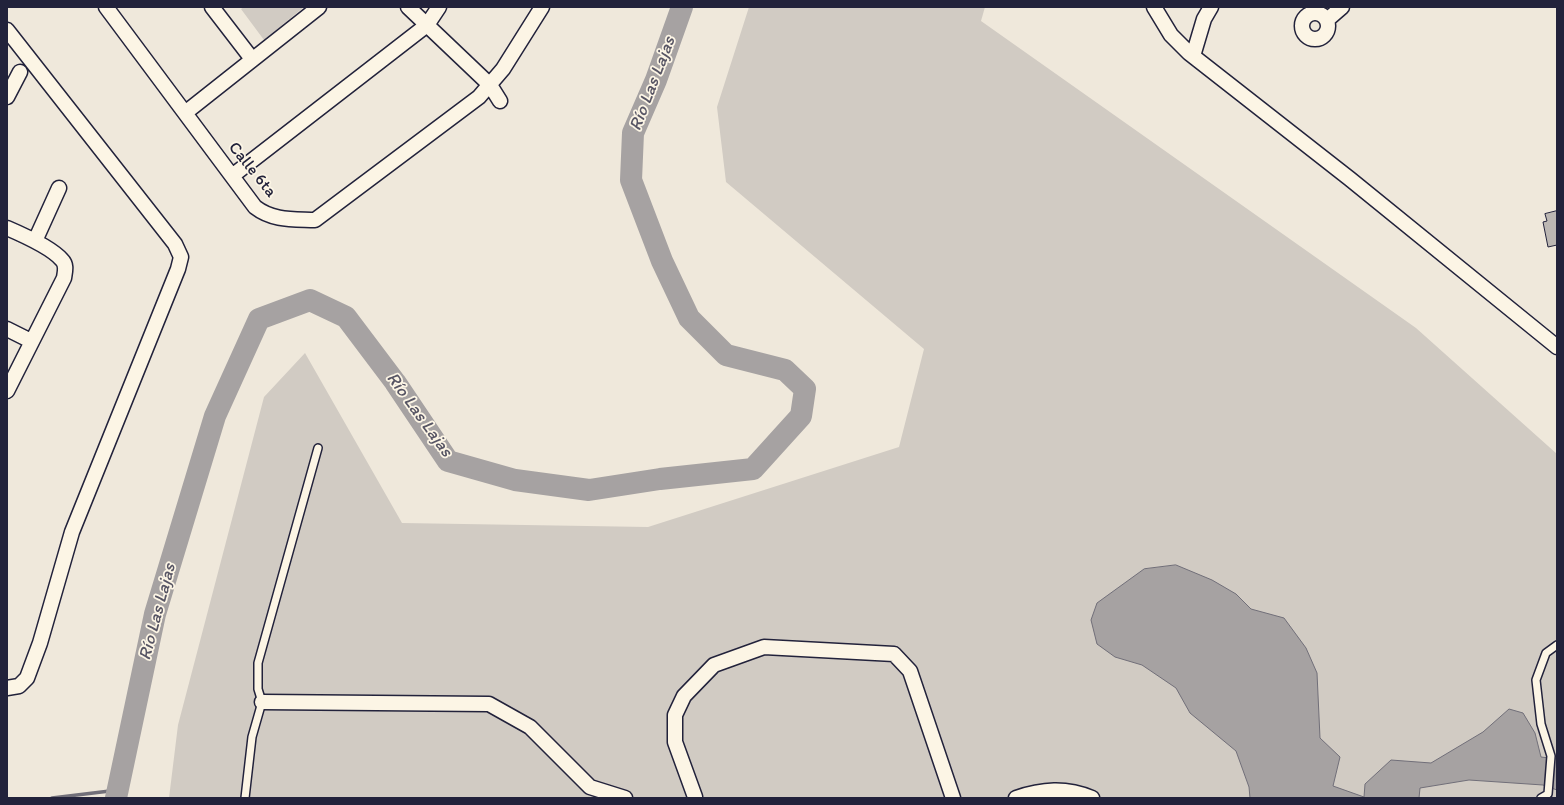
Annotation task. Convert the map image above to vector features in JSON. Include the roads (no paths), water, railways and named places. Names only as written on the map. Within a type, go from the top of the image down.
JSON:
[{"type":"street","name":"Calle 6ta","points":[[106,7],[255,207],[265,215],[289,219],[315,220],[479,98],[503,69],[542,7]]},
{"type":"street","points":[[212,7],[252,59]]},
{"type":"street","points":[[185,113],[319,7]]},
{"type":"street","points":[[408,7],[490,85],[500,102]]},
{"type":"street","points":[[232,176],[427,25],[439,7]]},
{"type":"street","points":[[1154,7],[1171,35],[1193,56],[1350,179],[1557,347]]},
{"type":"street","points":[[1193,56],[1204,19],[1211,7]]},
{"type":"street","points":[[1327,20],[1342,7]]},
{"type":"street","points":[[7,30],[175,244],[181,257],[176,276],[72,532],[40,643],[28,678],[19,686],[7,688]]},
{"type":"street","points":[[7,97],[20,72]]},
{"type":"street","points":[[35,241],[59,188]]},
{"type":"street","points":[[7,228],[35,241],[62,260],[66,268],[64,278],[7,391]]},
{"type":"street","points":[[7,329],[31,341]]},
{"type":"street","points":[[694,798],[675,742],[675,715],[684,696],[714,665],[764,647],[894,654],[910,671],[953,798]]},
{"type":"street","points":[[262,702],[489,704],[530,727],[590,787],[625,798]]},
{"type":"street","points":[[1016,798],[1036,791],[1063,790],[1092,798]]},
{"type":"lane","points":[[245,798],[252,737],[262,702],[258,689],[258,662],[318,448]]},
{"type":"lane","points":[[1544,796],[1551,756],[1541,724],[1536,680],[1546,653],[1557,645]]},
{"type":"waterway","name":"Río Las Lajas","points":[[116,798],[155,614],[215,416],[259,319],[310,300],[346,317],[395,382],[448,461],[515,480],[589,490],[660,479],[753,469],[801,416],[805,389],[785,370],[726,355],[689,318],[662,261],[631,180],[633,133],[656,80],[682,7]]},
{"type":"waterway","points":[[52,798],[118,790]]}]
